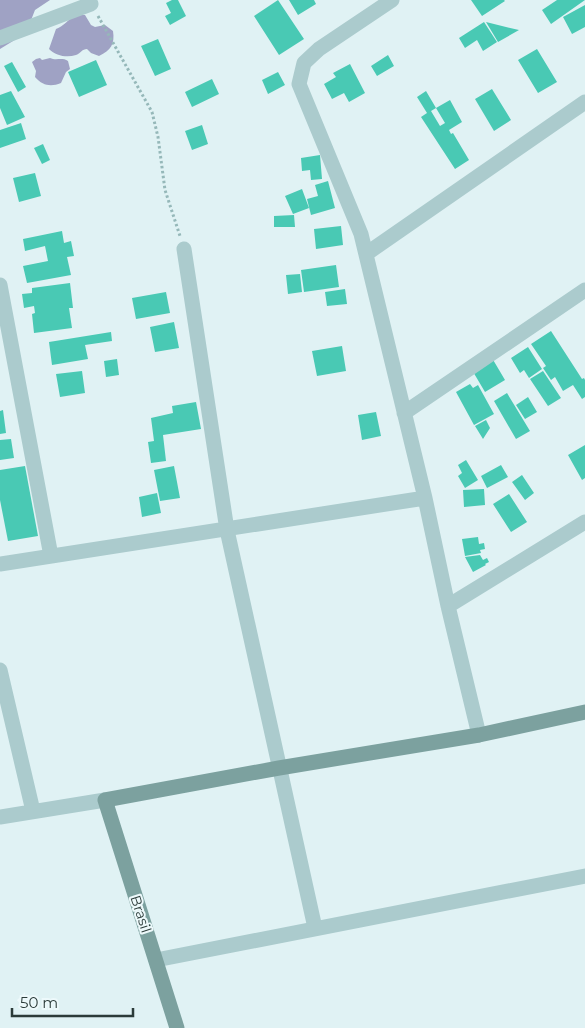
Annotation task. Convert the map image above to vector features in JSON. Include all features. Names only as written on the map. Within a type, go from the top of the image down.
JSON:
[{"type":"street","points":[[392,0],[319,49],[304,63],[299,84],[361,234],[425,498],[448,606],[479,735]]},
{"type":"street","points":[[0,38],[93,1]]},
{"type":"street","points":[[366,254],[585,102]]},
{"type":"street","points":[[184,249],[227,530],[315,928]]},
{"type":"street","points":[[0,285],[51,556]]},
{"type":"street","points":[[404,413],[585,290]]},
{"type":"street","points":[[0,564],[425,498]]},
{"type":"street","points":[[448,606],[585,522]]},
{"type":"street","points":[[0,670],[33,811]]},
{"type":"street","points":[[0,817],[479,735],[585,712]]},
{"type":"street","name":"Brasil","points":[[105,800],[176,1028]]},
{"type":"street","points":[[156,960],[585,876]]},
{"type":"path","points":[[93,1],[152,112],[158,137],[165,190],[184,249]]},
{"type":"shaded area","points":[[0,0],[50,0],[35,10],[26,33],[0,49]]},
{"type":"shaded area","points":[[75,15],[85,15],[91,25],[95,27],[105,25],[113,31],[113,43],[107,51],[99,56],[87,49],[76,55],[62,56],[49,49],[56,29],[64,25]]},
{"type":"shaded area","points":[[40,58],[42,60],[50,58],[68,61],[70,69],[66,72],[61,83],[47,85],[35,77],[36,71],[32,62]]},
{"type":"building","points":[[178,0],[186,16],[170,25],[165,16],[171,13],[166,3]]},
{"type":"building","points":[[278,0],[304,39],[279,55],[254,16]]},
{"type":"building","points":[[289,0],[314,0],[316,4],[298,15]]},
{"type":"building","points":[[471,0],[504,0],[505,1],[482,16]]},
{"type":"building","points":[[557,0],[585,0],[551,24],[542,10]]},
{"type":"building","points":[[585,5],[585,27],[572,34],[563,17]]},
{"type":"building","points":[[484,22],[497,42],[483,51],[477,40],[465,48],[459,38]]},
{"type":"building","points":[[486,22],[502,26],[519,30],[498,42]]},
{"type":"building","points":[[158,39],[171,69],[155,76],[141,46]]},
{"type":"building","points":[[537,49],[557,82],[538,93],[518,60]]},
{"type":"building","points":[[388,55],[394,66],[377,76],[371,66]]},
{"type":"building","points":[[96,60],[107,85],[79,97],[68,72]]},
{"type":"building","points":[[12,62],[26,87],[18,92],[4,66]]},
{"type":"building","points":[[350,64],[365,93],[349,102],[344,93],[332,99],[324,84],[336,77],[333,73]]},
{"type":"building","points":[[278,72],[285,85],[268,94],[262,80]]},
{"type":"building","points":[[212,79],[219,94],[192,107],[185,92]]},
{"type":"building","points":[[492,89],[511,120],[494,131],[475,99]]},
{"type":"building","points":[[11,91],[25,117],[7,125],[0,108],[0,95]]},
{"type":"building","points":[[426,91],[436,108],[450,100],[462,122],[449,130],[451,134],[453,133],[469,160],[455,169],[421,117],[427,113],[417,97]],"holes":[[[436,108],[445,123],[440,126],[431,111]]]},
{"type":"building","points":[[21,123],[26,139],[0,148],[0,130]]},
{"type":"building","points":[[202,125],[208,144],[192,150],[185,131]]},
{"type":"building","points":[[43,144],[50,160],[42,164],[34,148]]},
{"type":"building","points":[[320,155],[322,179],[311,180],[310,170],[302,171],[301,158]]},
{"type":"building","points":[[35,173],[41,196],[19,202],[13,178]]},
{"type":"building","points":[[328,181],[335,208],[311,215],[307,199],[318,196],[315,185]]},
{"type":"building","points":[[302,189],[309,208],[293,214],[285,196]]},
{"type":"building","points":[[294,215],[295,227],[274,227],[274,216]]},
{"type":"building","points":[[341,226],[343,245],[316,249],[314,229]]},
{"type":"building","points":[[62,231],[64,243],[71,241],[74,256],[67,257],[71,275],[27,283],[23,266],[48,261],[45,246],[25,251],[23,239]]},
{"type":"building","points":[[336,265],[339,287],[304,292],[301,270]]},
{"type":"building","points":[[300,274],[302,292],[288,294],[286,275]]},
{"type":"building","points":[[70,283],[73,308],[69,308],[72,328],[34,333],[32,314],[35,313],[34,306],[24,308],[22,294],[32,293],[32,288]]},
{"type":"building","points":[[345,289],[347,304],[327,306],[325,292]]},
{"type":"building","points":[[166,292],[170,313],[136,319],[132,298]]},
{"type":"building","points":[[174,322],[179,348],[155,352],[150,327]]},
{"type":"building","points":[[551,331],[582,379],[584,378],[585,380],[585,397],[582,399],[573,385],[563,391],[555,377],[551,380],[543,368],[546,366],[531,344]]},
{"type":"building","points":[[111,332],[112,341],[85,345],[88,359],[52,365],[49,342]]},
{"type":"building","points":[[342,346],[346,371],[317,376],[312,351]]},
{"type":"building","points":[[528,347],[542,369],[529,378],[524,370],[520,373],[511,358]]},
{"type":"building","points":[[492,358],[505,380],[485,392],[472,370]]},
{"type":"building","points":[[117,359],[119,375],[106,377],[104,361]]},
{"type":"building","points":[[82,371],[85,393],[60,397],[56,374]]},
{"type":"building","points":[[543,371],[561,398],[548,406],[530,379]]},
{"type":"building","points":[[470,384],[473,388],[478,385],[494,414],[474,425],[456,392]]},
{"type":"building","points":[[507,393],[530,431],[516,439],[494,401]]},
{"type":"building","points":[[528,397],[537,412],[525,419],[516,405]]},
{"type":"building","points":[[196,402],[201,429],[163,435],[166,461],[151,463],[148,442],[154,441],[151,418],[173,413],[172,406]]},
{"type":"building","points":[[3,410],[6,433],[0,434],[0,411]]},
{"type":"building","points":[[376,412],[381,436],[362,440],[358,415]]},
{"type":"building","points":[[486,420],[490,428],[483,439],[475,426]]},
{"type":"building","points":[[11,439],[14,458],[0,460],[0,440]]},
{"type":"building","points":[[585,445],[585,478],[582,480],[568,455]]},
{"type":"building","points":[[466,460],[478,480],[465,488],[458,476],[462,473],[458,465]]},
{"type":"building","points":[[501,465],[508,477],[487,488],[481,476]]},
{"type":"building","points":[[25,466],[38,536],[8,541],[0,500],[0,470]]},
{"type":"building","points":[[174,466],[180,498],[160,501],[154,470]]},
{"type":"building","points":[[522,475],[534,493],[525,500],[512,482]]},
{"type":"building","points":[[484,489],[485,505],[464,507],[463,490]]},
{"type":"building","points":[[157,493],[161,513],[142,517],[139,497]]},
{"type":"building","points":[[509,494],[527,522],[511,532],[493,504]]},
{"type":"building","points":[[478,537],[479,544],[484,543],[485,549],[480,550],[481,553],[465,556],[462,539]]},
{"type":"building","points":[[480,555],[483,560],[487,558],[489,562],[473,572],[465,557]]}]
